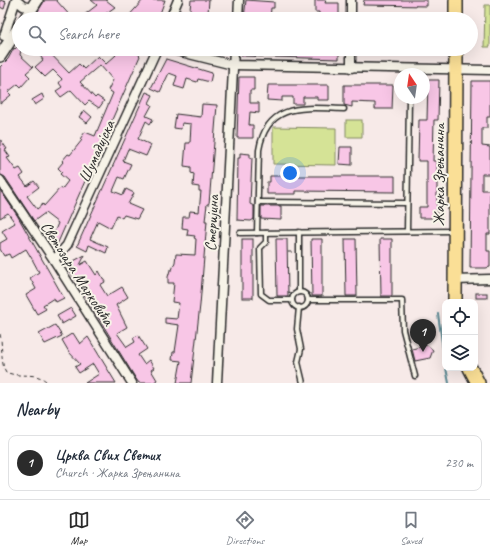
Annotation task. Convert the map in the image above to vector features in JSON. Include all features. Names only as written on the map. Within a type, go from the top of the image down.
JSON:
[{"type":"main road","points":[[456,0],[456,12]]},
{"type":"main road","name":"Жарка Зрењанина","points":[[455,299],[456,56]]},
{"type":"main road","points":[[472,371],[478,383]]},
{"type":"street","points":[[12,12],[16,0],[23,6],[35,4]]},
{"type":"street","points":[[173,12],[178,0]]},
{"type":"street","points":[[239,12],[240,0]]},
{"type":"street","points":[[351,0],[351,12]]},
{"type":"street","points":[[0,56],[12,13]]},
{"type":"street","name":"Шумадијска","points":[[54,260],[67,245],[104,169],[154,56]]},
{"type":"street","points":[[197,56],[233,65],[490,70]]},
{"type":"street","name":"Стеријина","points":[[217,383],[234,56]]},
{"type":"street","points":[[351,56],[351,68]]},
{"type":"street","name":"Светозара Марковића","points":[[0,180],[54,260],[132,383]]},
{"type":"street","points":[[454,280],[490,279]]},
{"type":"lane","points":[[407,231],[409,104]]},
{"type":"lane","points":[[257,233],[260,143],[265,131],[272,121],[288,111],[299,108],[344,109]]},
{"type":"lane","points":[[258,202],[407,203]]},
{"type":"lane","points":[[240,233],[454,231]]},
{"type":"lane","points":[[299,232],[299,292]]},
{"type":"lane","points":[[266,233],[266,242],[260,248],[261,294],[269,300],[292,300]]},
{"type":"lane","points":[[299,292],[304,293],[308,300],[306,305],[299,307],[294,305],[292,300],[294,294],[299,292]]},
{"type":"lane","points":[[308,300],[402,300],[403,330],[415,376]]},
{"type":"lane","points":[[299,307],[297,328],[301,349],[298,362],[303,383]]},
{"type":"path","points":[[288,292],[294,294]]},
{"type":"path","points":[[0,334],[3,348],[2,364],[6,372],[12,375],[41,377],[48,383]]},
{"type":"green space","points":[[485,5],[490,5],[490,47],[484,47]]},
{"type":"green space","points":[[346,120],[362,120],[362,137],[346,137]]},
{"type":"green space","points":[[273,127],[336,128],[336,165],[273,164]]},
{"type":"building","points":[[0,0],[6,2],[4,9],[0,7]]},
{"type":"building","points":[[45,0],[56,0],[67,12],[37,12]]},
{"type":"building","points":[[91,0],[106,0],[115,7],[108,12],[88,12],[97,5]]},
{"type":"building","points":[[143,0],[165,0],[161,12],[132,12]]},
{"type":"building","points":[[191,0],[209,0],[208,12],[190,12]]},
{"type":"building","points":[[246,0],[274,2],[274,8],[271,8],[271,12],[245,12]]},
{"type":"building","points":[[315,0],[326,0],[325,3],[339,3],[339,12],[315,12]]},
{"type":"building","points":[[364,0],[427,0],[427,6],[363,5]]},
{"type":"building","points":[[12,52],[12,56],[21,56],[33,67],[26,73],[30,77],[21,87],[18,84],[8,92],[11,95],[0,104],[0,67],[8,59]]},
{"type":"building","points":[[40,56],[53,56],[69,73],[79,64],[84,69],[98,56],[106,64],[115,56],[140,56],[56,247],[46,239],[54,233],[58,223],[45,213],[34,221],[5,177],[0,175],[0,139],[7,149],[5,150],[10,157],[7,158],[16,170],[20,168],[24,174],[20,177],[27,186],[34,181],[39,187],[27,196],[37,209],[43,204],[44,206],[60,188],[62,189],[68,181],[60,174],[62,172],[58,168],[63,162],[62,161],[68,154],[70,155],[82,140],[80,139],[85,132],[95,136],[113,93],[108,90],[113,80],[100,65],[80,82],[95,98],[97,96],[104,101],[99,108],[89,101],[85,105],[71,90],[61,97],[56,91],[62,87],[59,83],[62,79],[53,70],[45,77],[35,67],[43,60]]},
{"type":"building","points":[[241,56],[339,56],[339,59]]},
{"type":"building","points":[[166,59],[212,73],[210,82],[198,79],[197,82],[187,79],[184,89],[174,86],[177,76],[169,73],[160,92],[151,88]]},
{"type":"building","points":[[239,77],[254,77],[254,90],[250,90],[250,103],[259,103],[259,113],[250,112],[249,125],[253,125],[253,138],[237,138]]},
{"type":"building","points":[[430,80],[439,80],[438,120],[434,120],[433,161],[437,161],[437,218],[419,218],[419,207],[427,207],[427,161],[418,161],[419,120],[427,120],[427,104],[430,104]]},
{"type":"building","points":[[472,81],[490,81],[490,117],[487,117],[487,128],[482,128],[482,146],[490,147],[490,174],[482,174],[482,190],[490,190],[490,234],[487,234],[487,251],[490,251],[490,267],[486,268],[470,268]]},
{"type":"building","points":[[268,85],[329,85],[329,100],[317,100],[317,97],[303,97],[303,104],[293,104],[293,97],[282,97],[282,101],[267,100]]},
{"type":"building","points":[[344,85],[393,85],[392,109],[375,109],[375,103],[352,102],[352,107],[344,105]]},
{"type":"building","points":[[146,92],[153,95],[149,103],[152,105],[146,116],[153,119],[150,124],[146,121],[138,139],[151,145],[146,156],[128,149],[123,161],[131,164],[124,179],[119,177],[113,191],[123,195],[126,189],[134,193],[128,204],[142,210],[137,219],[124,215],[122,218],[117,215],[111,228],[98,221],[90,239],[108,247],[106,253],[89,245],[87,251],[77,246]]},
{"type":"building","points":[[42,94],[44,99],[35,105],[32,100]]},
{"type":"building","points":[[202,104],[217,105],[209,204],[207,204],[205,221],[207,221],[200,305],[191,383],[177,383],[181,361],[172,360],[173,352],[175,352],[179,325],[165,323],[165,318],[177,319],[179,303],[172,302],[174,283],[168,283],[168,277],[175,262],[176,254],[195,255],[196,239],[194,238],[195,236],[187,235],[188,229],[182,228],[183,217],[189,217],[190,211],[199,212],[201,191],[199,191],[199,187],[193,186],[194,174],[191,173],[191,167],[184,166],[186,143],[190,143],[191,124],[182,123],[181,129],[174,128],[176,114],[201,117]]},
{"type":"building","points":[[84,110],[92,117],[87,123],[79,117]]},
{"type":"building","points":[[340,147],[352,147],[352,165],[339,164]]},
{"type":"building","points":[[240,153],[250,154],[250,158],[252,158],[250,204],[254,206],[254,219],[251,221],[237,220],[238,158],[240,158]]},
{"type":"building","points":[[270,176],[395,176],[395,192],[296,191],[296,194],[267,194],[267,182],[270,182]]},
{"type":"building","points":[[0,190],[17,215],[64,298],[56,302],[54,298],[43,305],[46,309],[37,314],[26,295],[36,289],[30,278],[39,272],[32,259],[26,249],[11,258],[9,254],[4,256],[0,249],[0,243],[7,239],[2,231],[15,223],[8,213],[0,218]]},
{"type":"building","points":[[261,206],[281,206],[281,220],[261,219]]},
{"type":"building","points":[[242,239],[253,239],[253,298],[242,298]]},
{"type":"building","points":[[276,239],[287,239],[288,296],[277,296]]},
{"type":"building","points":[[311,239],[322,239],[322,296],[312,296]]},
{"type":"building","points":[[345,239],[356,239],[357,296],[346,296]]},
{"type":"building","points":[[380,239],[392,239],[392,296],[381,296]]},
{"type":"building","points":[[85,255],[80,265],[87,261],[96,275],[99,271],[105,282],[100,285],[107,296],[122,287],[128,297],[116,305],[127,327],[117,333],[127,347],[135,342],[133,338],[138,335],[147,349],[138,355],[144,364],[149,360],[154,368],[151,370],[157,380],[153,383],[139,383],[136,379],[66,265]]},
{"type":"building","points":[[476,293],[487,293],[487,298],[476,298]]},
{"type":"building","points":[[71,308],[76,316],[62,324],[57,316]]},
{"type":"building","points":[[55,325],[62,336],[45,344],[39,334]]},
{"type":"building","points":[[73,333],[80,344],[88,337],[116,383],[85,383],[99,374],[93,364],[79,373],[75,367],[80,364],[69,352],[62,340]]},
{"type":"building","points":[[427,345],[433,350],[430,358],[415,361],[412,349]]},
{"type":"waterway","points":[[438,314],[442,342]]},
{"type":"waterway","points":[[447,371],[449,383]]},
{"type":"place","name":"Црква Свих Светих","points":[[423,352]]}]
